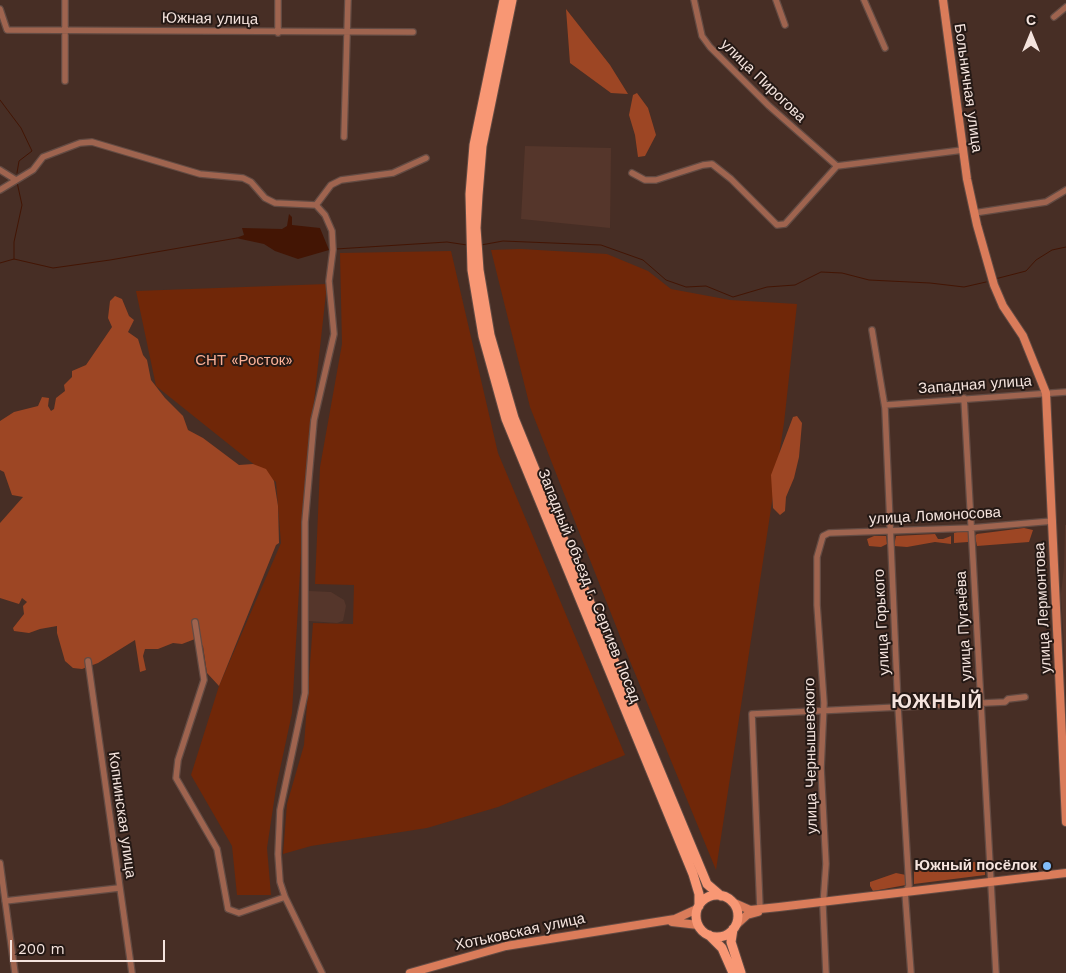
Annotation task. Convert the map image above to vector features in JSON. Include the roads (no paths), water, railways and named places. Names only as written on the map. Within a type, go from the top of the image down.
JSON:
[{"type":"main road","points":[[476,270],[473,228],[474,145],[504,0]]},
{"type":"main road","points":[[473,228],[482,146],[512,0]]},
{"type":"main road","name":"Западный объезд г. Сергиев Посад","points":[[476,270],[490,335],[514,418],[707,884],[721,896]]},
{"type":"main road","name":"Западный объезд г. Сергиев Посад","points":[[476,270],[490,369],[506,419],[696,881],[699,894],[698,907]]},
{"type":"main road","points":[[733,973],[722,948],[698,925],[698,907],[710,896],[721,896],[732,902],[737,915],[731,942],[741,973]]},
{"type":"main road","points":[[709,935],[722,936],[734,926]]},
{"type":"street","points":[[65,0],[65,81]]},
{"type":"street","points":[[278,0],[278,33]]},
{"type":"street","points":[[344,137],[348,0]]},
{"type":"street","name":"улица Пирогова","points":[[694,0],[702,36],[710,47],[769,106],[837,166]]},
{"type":"street","points":[[776,0],[786,25]]},
{"type":"street","points":[[864,0],[885,48]]},
{"type":"street","name":"Больничная улица","points":[[943,0],[967,179],[974,214]]},
{"type":"street","points":[[1054,17],[1066,7]]},
{"type":"street","name":"Южная улица","points":[[0,10],[7,30],[278,33],[413,32]]},
{"type":"street","points":[[0,190],[26,176],[43,157],[50,153],[80,143],[92,142],[200,174],[243,178],[251,182],[265,198],[275,203],[316,204],[325,215],[332,231],[333,250],[329,281],[334,334],[314,420],[305,522],[305,693],[280,810],[278,854],[280,882],[285,897],[322,973]]},
{"type":"street","points":[[632,173],[645,180],[656,180],[703,165],[712,164],[731,179],[777,225],[786,224],[837,166],[963,150]]},
{"type":"street","points":[[316,204],[331,185],[341,180],[393,173],[426,158]]},
{"type":"street","points":[[0,170],[16,180]]},
{"type":"street","points":[[974,214],[1046,202],[1066,190]]},
{"type":"street","name":"улица Лермонтова","points":[[974,214],[994,285],[1003,306],[1026,343],[1046,393],[1053,522],[1055,612],[1064,696],[1066,822]]},
{"type":"street","name":"улица Горького","points":[[872,330],[885,404],[898,707],[909,886],[905,892],[911,973]]},
{"type":"street","name":"Западная улица","points":[[885,404],[1066,392]]},
{"type":"street","name":"улица Пугачёва","points":[[964,398],[989,881],[996,973]]},
{"type":"street","name":"улица Ломоносова","points":[[822,540],[828,534],[971,528],[1053,522]]},
{"type":"street","name":"улица Чернышевского","points":[[822,540],[817,557],[817,605],[824,710],[821,768],[826,864],[823,902],[826,973]]},
{"type":"street","points":[[195,622],[204,680],[178,760],[176,778],[217,849],[228,909],[234,913],[245,911],[285,897]]},
{"type":"street","name":"Копнинская улица","points":[[88,661],[132,973]]},
{"type":"street","points":[[760,909],[752,714],[1005,702],[1008,699],[1025,697]]},
{"type":"street","points":[[0,863],[15,973]]},
{"type":"street","points":[[732,902],[746,909],[760,909],[1066,873]]},
{"type":"street","points":[[5,901],[119,888]]},
{"type":"street","points":[[638,924],[678,918],[698,907]]},
{"type":"street","points":[[734,926],[747,916],[779,907]]},
{"type":"street","points":[[638,924],[679,922],[698,925]]},
{"type":"street","name":"Хотьковская улица","points":[[410,973],[506,946],[638,924]]},
{"type":"waterway","points":[[0,100],[21,128],[32,151],[19,161],[17,173]]},
{"type":"waterway","points":[[14,259],[14,242],[22,205],[17,182]]},
{"type":"waterway","points":[[0,263],[14,259],[53,268],[237,238]]},
{"type":"waterway","points":[[481,245],[503,241],[601,245],[643,260],[666,280],[686,287],[706,286],[733,297],[767,287],[795,285],[821,272],[842,273],[869,280],[964,287],[986,282]]},
{"type":"waterway","points":[[336,249],[447,242],[467,245]]},
{"type":"waterway","points":[[995,279],[1026,271],[1036,260],[1052,250],[1066,247]]},
{"type":"place","name":"Южный посёлок","points":[[1047,866]]},
{"type":"district","name":"ЮЖНЫЙ","points":[[937,702]]},
{"type":"park label","name":"СНТ «Росток»","points":[[244,361]]}]
